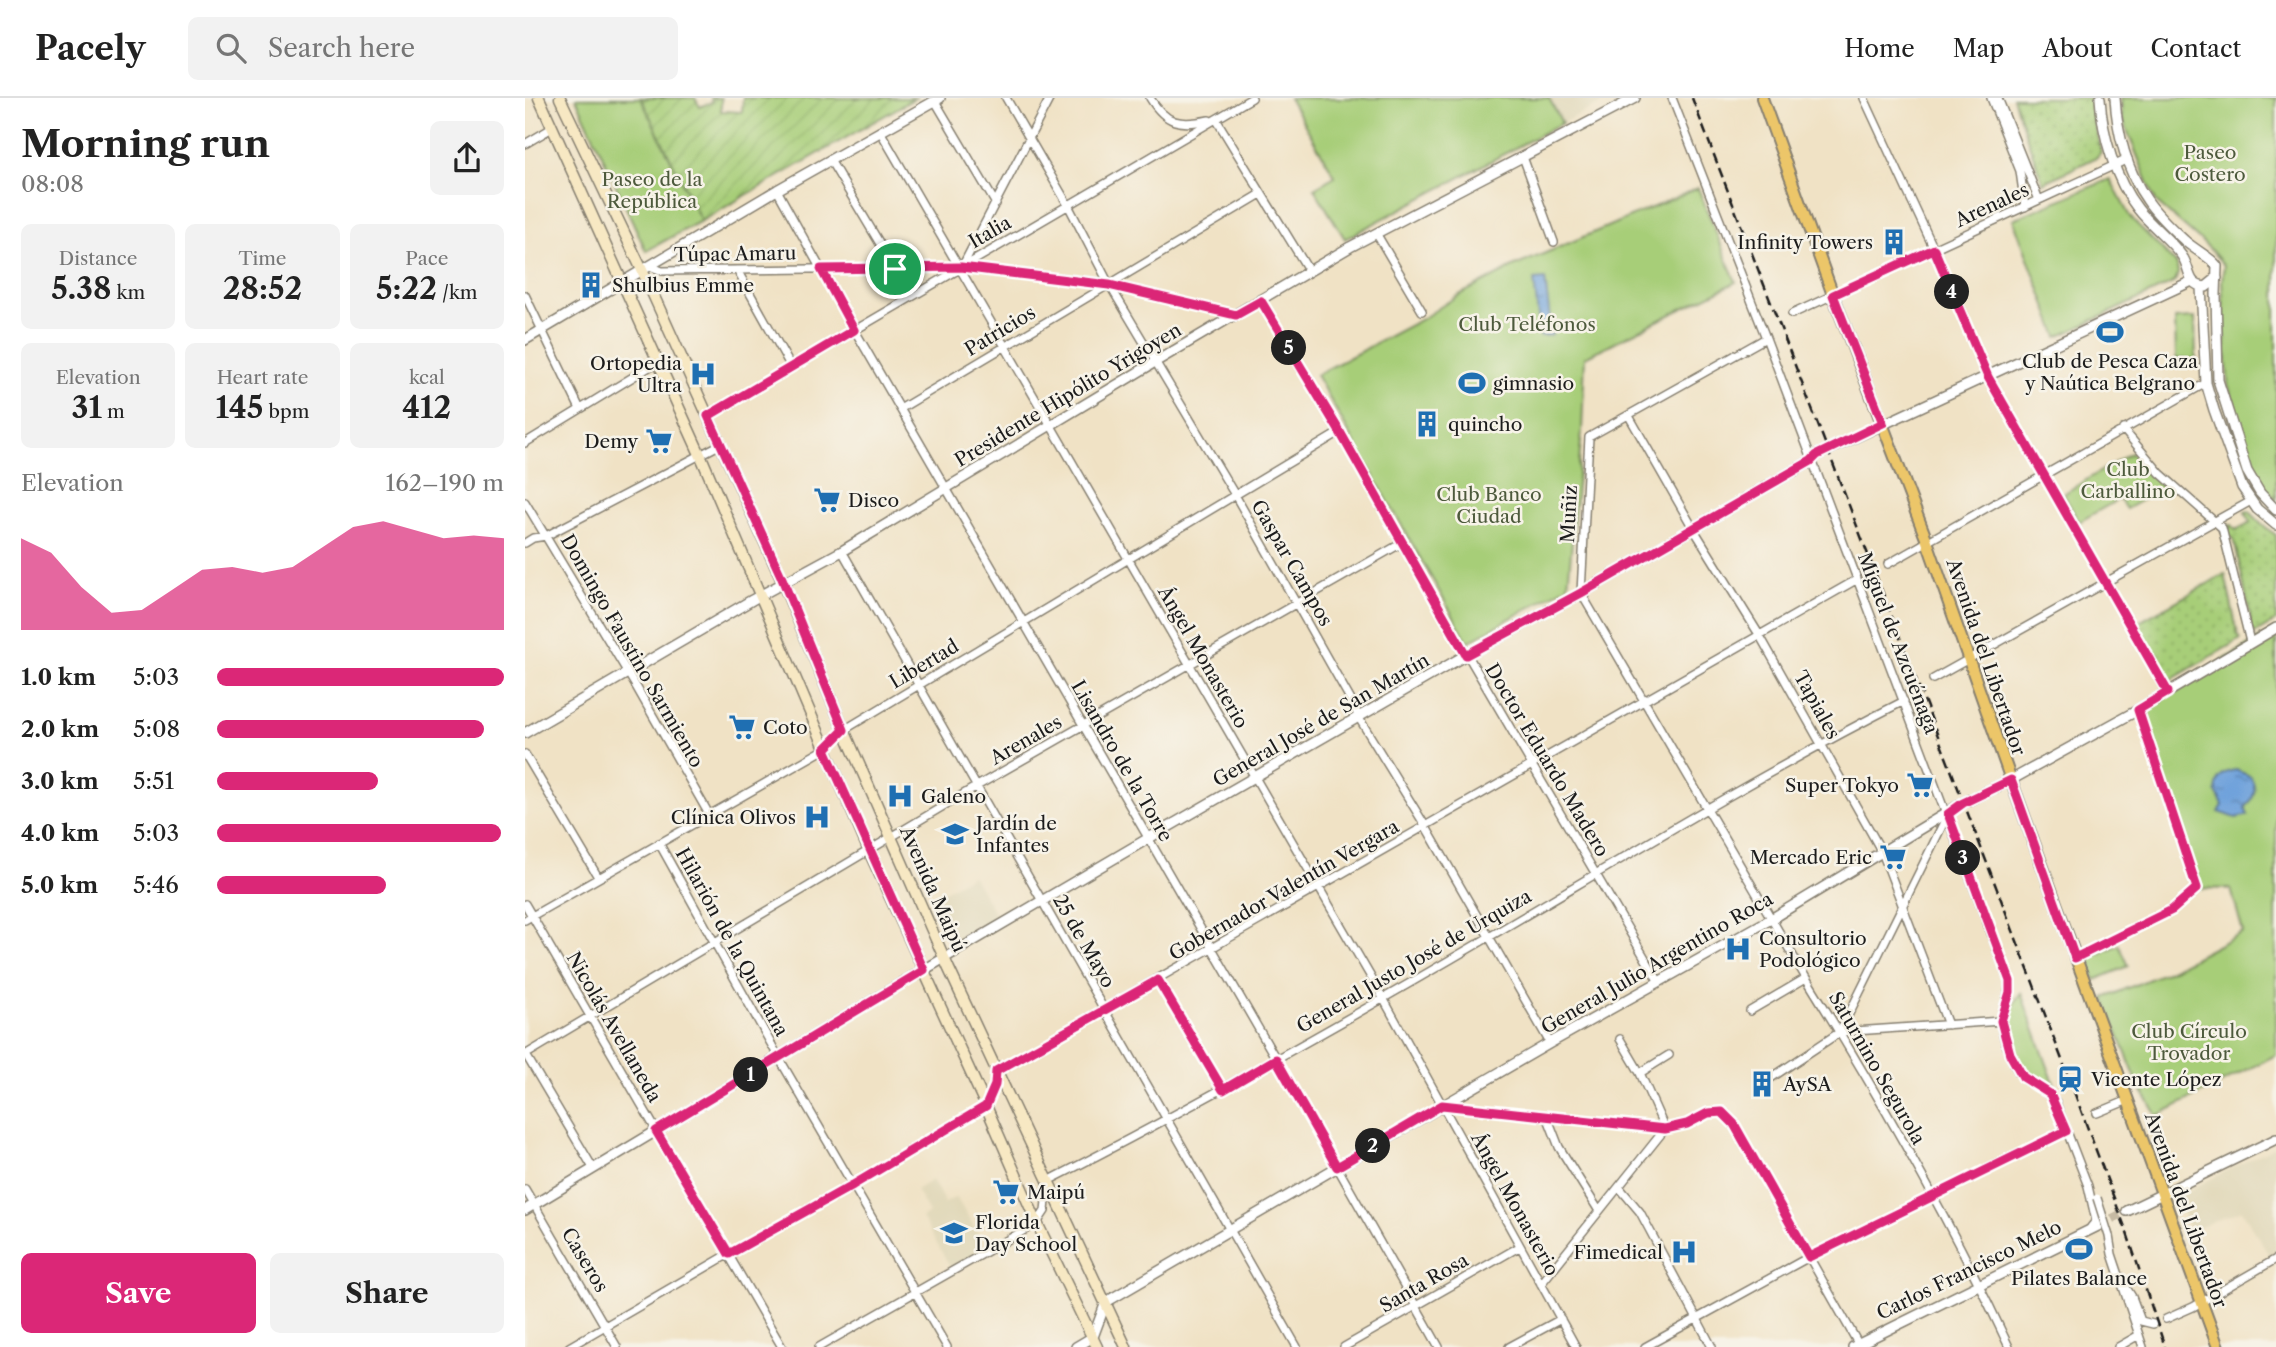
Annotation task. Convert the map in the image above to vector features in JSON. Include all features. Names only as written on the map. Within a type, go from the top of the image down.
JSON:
[{"type":"main road","points":[[539,98],[659,361],[869,851],[1037,1223],[1095,1342]]},
{"type":"main road","name":"Avenida Maipú","points":[[560,98],[646,268],[708,416],[784,584],[891,839],[996,1071],[1126,1347]]},
{"type":"main road","name":"Avenida del Libertador","points":[[1762,98],[1833,295],[1927,541],[2126,1101],[2218,1347]]},
{"type":"street","name":"Gaspar Campos","points":[[1006,98],[1068,205],[1109,285],[1235,495],[1359,718],[1426,827],[1550,1043]]},
{"type":"street","points":[[961,267],[1050,98]]},
{"type":"street","points":[[1150,98],[1160,113],[1171,120],[1187,124],[1216,119],[1308,271]]},
{"type":"street","name":"Italia","points":[[708,416],[1252,98]]},
{"type":"street","name":"Presidente Hipólito Yrigoyen","points":[[525,733],[761,595],[842,551],[1308,271],[1635,98]]},
{"type":"street","name":"Miguel de Azcuénaga","points":[[1672,98],[2010,981],[2010,992],[2001,1021]]},
{"type":"street","points":[[1864,98],[1934,249],[1988,377],[2168,692]]},
{"type":"street","points":[[1991,98],[2020,172],[2025,207]]},
{"type":"street","points":[[1998,98],[2039,200]]},
{"type":"street","points":[[2100,98],[2102,119],[2116,165],[2136,207],[2181,255],[2197,284],[2206,383],[2234,468],[2251,501],[2267,520],[2276,526]]},
{"type":"street","points":[[2115,98],[2119,128],[2140,189],[2152,207],[2217,266],[2217,357],[2222,393],[2247,471],[2260,493],[2276,510]]},
{"type":"street","points":[[525,340],[777,190],[938,99],[996,204]]},
{"type":"street","points":[[525,144],[552,128]]},
{"type":"street","name":"Ángel Monasterio","points":[[880,131],[1383,998],[1576,1347]]},
{"type":"street","points":[[1523,157],[1554,243]]},
{"type":"street","name":"Arenales","points":[[1792,314],[2128,159]]},
{"type":"street","points":[[830,160],[895,269]]},
{"type":"street","name":"Lisandro de la Torre","points":[[777,190],[854,330],[1213,949],[1439,1347]]},
{"type":"street","name":"Patricios","points":[[900,409],[1261,194]]},
{"type":"street","points":[[1376,233],[1422,311]]},
{"type":"street","points":[[2189,271],[2192,262],[2204,257]]},
{"type":"street","name":"Túpac Amaru","points":[[646,268],[662,271],[961,267],[1109,285],[1236,315]]},
{"type":"street","points":[[737,270],[791,367]]},
{"type":"street","points":[[2197,284],[2211,285],[2217,278]]},
{"type":"street","name":"General José de San Martín","points":[[529,1207],[1149,838],[1466,655],[1581,593],[1811,461],[1832,446],[2197,284]]},
{"type":"street","points":[[525,295],[580,410]]},
{"type":"street","name":"Doctor Eduardo Madero","points":[[1261,301],[1340,432],[1466,655],[1659,982]]},
{"type":"street","points":[[1629,416],[1766,338]]},
{"type":"street","points":[[525,443],[659,361]]},
{"type":"street","points":[[1888,564],[2206,383]]},
{"type":"street","name":"Muñiz","points":[[1581,593],[1589,437],[1629,416]]},
{"type":"street","name":"Tapiales","points":[[1629,416],[1693,528],[1761,636],[1881,852],[1948,1025]]},
{"type":"street","points":[[2123,429],[2160,473],[2222,528],[2250,642]]},
{"type":"street","name":"Libertad","points":[[529,918],[825,749],[844,730],[1340,432]]},
{"type":"street","points":[[525,543],[533,538],[546,536],[721,444]]},
{"type":"street","points":[[1933,679],[2251,501]]},
{"type":"street","name":"Domingo Faustino Sarmiento","points":[[525,502],[710,816]]},
{"type":"street","name":"Arenales","points":[[526,1055],[977,786],[1402,544]]},
{"type":"street","name":"25 de Mayo","points":[[842,551],[1297,1347]]},
{"type":"street","name":"Gobernador Valentín Vergara","points":[[996,1071],[1856,580]]},
{"type":"street","name":"Saturnino Segurola","points":[[1581,593],[1840,1032],[1980,1285],[2009,1347]]},
{"type":"street","name":"General Julio Argentino Roca","points":[[1106,1302],[1442,1105],[1771,919],[1963,803],[2011,780],[2138,710],[2276,628]]},
{"type":"street","name":"General Justo José de Urquiza","points":[[1048,1181],[1223,1090],[1707,808],[1820,744],[1904,701]]},
{"type":"street","points":[[2075,958],[2172,910],[2197,888],[2138,710]]},
{"type":"street","points":[[525,754],[599,877]]},
{"type":"street","points":[[1765,1082],[1840,1032],[1948,814]]},
{"type":"street","name":"Hilarión de la Quintana","points":[[659,843],[779,1058],[947,1347]]},
{"type":"street","name":"Nicolás Avellaneda","points":[[525,904],[529,918],[590,1016],[782,1347]]},
{"type":"street","points":[[1750,1011],[1806,978]]},
{"type":"street","points":[[1158,980],[1223,1090]]},
{"type":"street","points":[[1840,1032],[2001,1021],[2016,1068],[2023,1077],[2050,1094],[2088,1186],[2096,1220],[2085,1232]]},
{"type":"street","points":[[1620,1039],[1640,1073],[1665,1129]]},
{"type":"street","points":[[526,1055],[593,1168]]},
{"type":"street","points":[[1640,1073],[1669,1055]]},
{"type":"street","points":[[569,1347],[986,1106],[995,1085],[996,1071]]},
{"type":"street","points":[[2097,1113],[2126,1101]]},
{"type":"street","points":[[1442,1105],[1665,1129],[1687,1124],[1708,1113],[1722,1112],[1734,1124],[1857,1346]]},
{"type":"street","points":[[1547,1116],[1559,1147],[1599,1211]]},
{"type":"street","points":[[1541,1283],[1665,1129]]},
{"type":"street","points":[[1645,1347],[1809,1257],[2066,1131]]},
{"type":"street","points":[[2127,1211],[2276,1139]]},
{"type":"street","points":[[819,1347],[1037,1223],[1045,1211],[1048,1181]]},
{"type":"street","points":[[2088,1186],[2097,1198],[2143,1347]]},
{"type":"street","points":[[1619,1187],[1640,1212],[1712,1347]]},
{"type":"street","name":"Caseros","points":[[525,1189],[529,1207],[617,1347]]},
{"type":"street","name":"Carlos Francisco Melo","points":[[1857,1346],[2100,1225]]},
{"type":"street","name":"Santa Rosa","points":[[1344,1347],[1519,1247]]},
{"type":"street","points":[[2166,1319],[2276,1259]]},
{"type":"street","points":[[2122,1283],[2132,1297],[2141,1321],[2153,1324]]},
{"type":"street","points":[[1076,1347],[1095,1342],[1106,1302]]},
{"type":"street","points":[[1509,1347],[1561,1318]]},
{"type":"street","points":[[2118,1347],[2139,1335]]},
{"type":"shaded area","points":[[1549,98],[1612,98],[1562,123]]},
{"type":"shaded area","points":[[972,875],[999,920],[955,944],[933,898]]},
{"type":"shaded area","points":[[2276,1146],[2276,1253],[2270,1257],[2242,1210],[2190,1231],[2177,1198],[2179,1195]]},
{"type":"shaded area","name":"Florida Day School","points":[[932,1180],[945,1203],[956,1197],[986,1248],[951,1268],[922,1218],[929,1213],[916,1190]]},
{"type":"green space","name":"Paseo de la República","points":[[576,98],[641,98],[701,221],[646,251]]},
{"type":"green space","points":[[641,98],[695,98],[700,107],[712,102],[711,98],[721,98],[721,111],[742,112],[743,98],[915,98],[701,221]]},
{"type":"green space","points":[[1289,98],[1549,98],[1562,123],[1345,239],[1314,188],[1335,176]]},
{"type":"green space","points":[[2013,98],[2091,98],[2101,152],[2097,157],[2043,183]]},
{"type":"green space","name":"Paseo Costero","points":[[2121,98],[2276,98],[2276,500],[2260,482],[2228,384],[2222,281],[2224,265],[2209,248],[2156,202],[2122,118]]},
{"type":"green space","points":[[2110,179],[2130,217],[2177,265],[2178,275],[2175,282],[2058,337],[2013,219]]},
{"type":"green space","points":[[1698,188],[1736,282],[1585,357],[1582,430],[1568,586],[1468,642],[1316,375],[1515,266]]},
{"type":"green space","points":[[2195,318],[2196,359],[2176,359],[2175,319]]},
{"type":"green space","name":"Club Carballino","points":[[2131,453],[2165,487],[2126,509],[2119,499],[2079,522],[2063,494]]},
{"type":"green space","points":[[2249,511],[2276,535],[2276,621],[2254,634],[2234,539],[2227,535],[2227,526],[2232,525],[2236,530],[2251,522],[2245,512]]},
{"type":"green space","points":[[2225,574],[2241,639],[2169,681],[2136,624]]},
{"type":"green space","name":"Club Círculo Trovador","points":[[2276,629],[2276,1055],[2157,1116],[2138,1084],[2104,998],[2169,971],[2243,932],[2231,889],[2197,888],[2138,710]]},
{"type":"green space","points":[[2119,945],[2129,966],[2095,980],[2088,962],[2091,957]]},
{"type":"green space","points":[[2021,993],[2055,1086],[2028,1074],[2014,1054],[2009,1022],[2015,1001]]},
{"type":"water","points":[[1545,279],[1552,335],[1540,336],[1534,280]]},
{"type":"water","points":[[2236,770],[2250,776],[2255,789],[2245,808],[2248,815],[2236,818],[2219,812],[2223,805],[2216,792],[2221,776]]},
{"type":"tunnel","points":[[2100,1225],[2127,1211]]},
{"type":"railway","points":[[1692,98],[2032,980],[2126,1230],[2165,1347]]},
{"type":"place","name":"Infinity Towers","points":[[1894,242]]},
{"type":"place","name":"Shulbius Emme","points":[[591,285]]},
{"type":"place","name":"Club de Pesca Caza y Naútica Belgrano","points":[[2110,332]]},
{"type":"place","name":"Ortopedia Ultra","points":[[703,374]]},
{"type":"place","name":"gimnasio","points":[[1472,383]]},
{"type":"place","name":"quincho","points":[[1427,424]]},
{"type":"place","name":"Demy","points":[[659,441]]},
{"type":"place","name":"Disco","points":[[827,500]]},
{"type":"place","name":"Coto","points":[[742,727]]},
{"type":"place","name":"Super Tokyo","points":[[1920,785]]},
{"type":"place","name":"Galeno","points":[[900,796]]},
{"type":"place","name":"Clínica Olivos","points":[[817,817]]},
{"type":"place","name":"Jardín de Infantes","points":[[955,834]]},
{"type":"place","name":"Mercado Eric","points":[[1893,857]]},
{"type":"place","name":"Consultorio Podológico","points":[[1738,949]]},
{"type":"place","name":"Vicente López","points":[[2070,1079]]},
{"type":"place","name":"AySA","points":[[1762,1084]]},
{"type":"place","name":"Maipú","points":[[1006,1192]]},
{"type":"place","name":"Florida Day School","points":[[954,1233]]},
{"type":"place","name":"Pilates Balance","points":[[2079,1249]]},
{"type":"place","name":"Fimedical","points":[[1684,1252]]},
{"type":"route","points":[[1934,249],[1988,377],[2168,692],[2138,710],[2197,888],[2172,910],[2075,958],[2011,780],[1963,803],[1948,814],[2010,981],[2010,992],[2001,1021],[2007,1046],[2023,1077],[2050,1094],[2066,1131],[1809,1257],[1734,1124],[1722,1112],[1708,1113],[1687,1124],[1665,1129],[1442,1105],[1337,1167],[1276,1059],[1223,1090],[1158,980],[996,1071],[995,1085],[986,1106],[729,1254],[656,1131],[924,970],[825,749],[844,730],[781,576],[708,416],[854,330],[821,269],[895,269],[961,267],[1109,285],[1236,315],[1261,301],[1340,432],[1466,655],[1581,593],[1811,461],[1832,446],[1883,423],[1833,295],[1934,249]]},
{"type":"park label","name":"Club Teléfonos","points":[[1527,324]]},
{"type":"park label","name":"Club Banco Ciudad","points":[[1489,505]]}]
